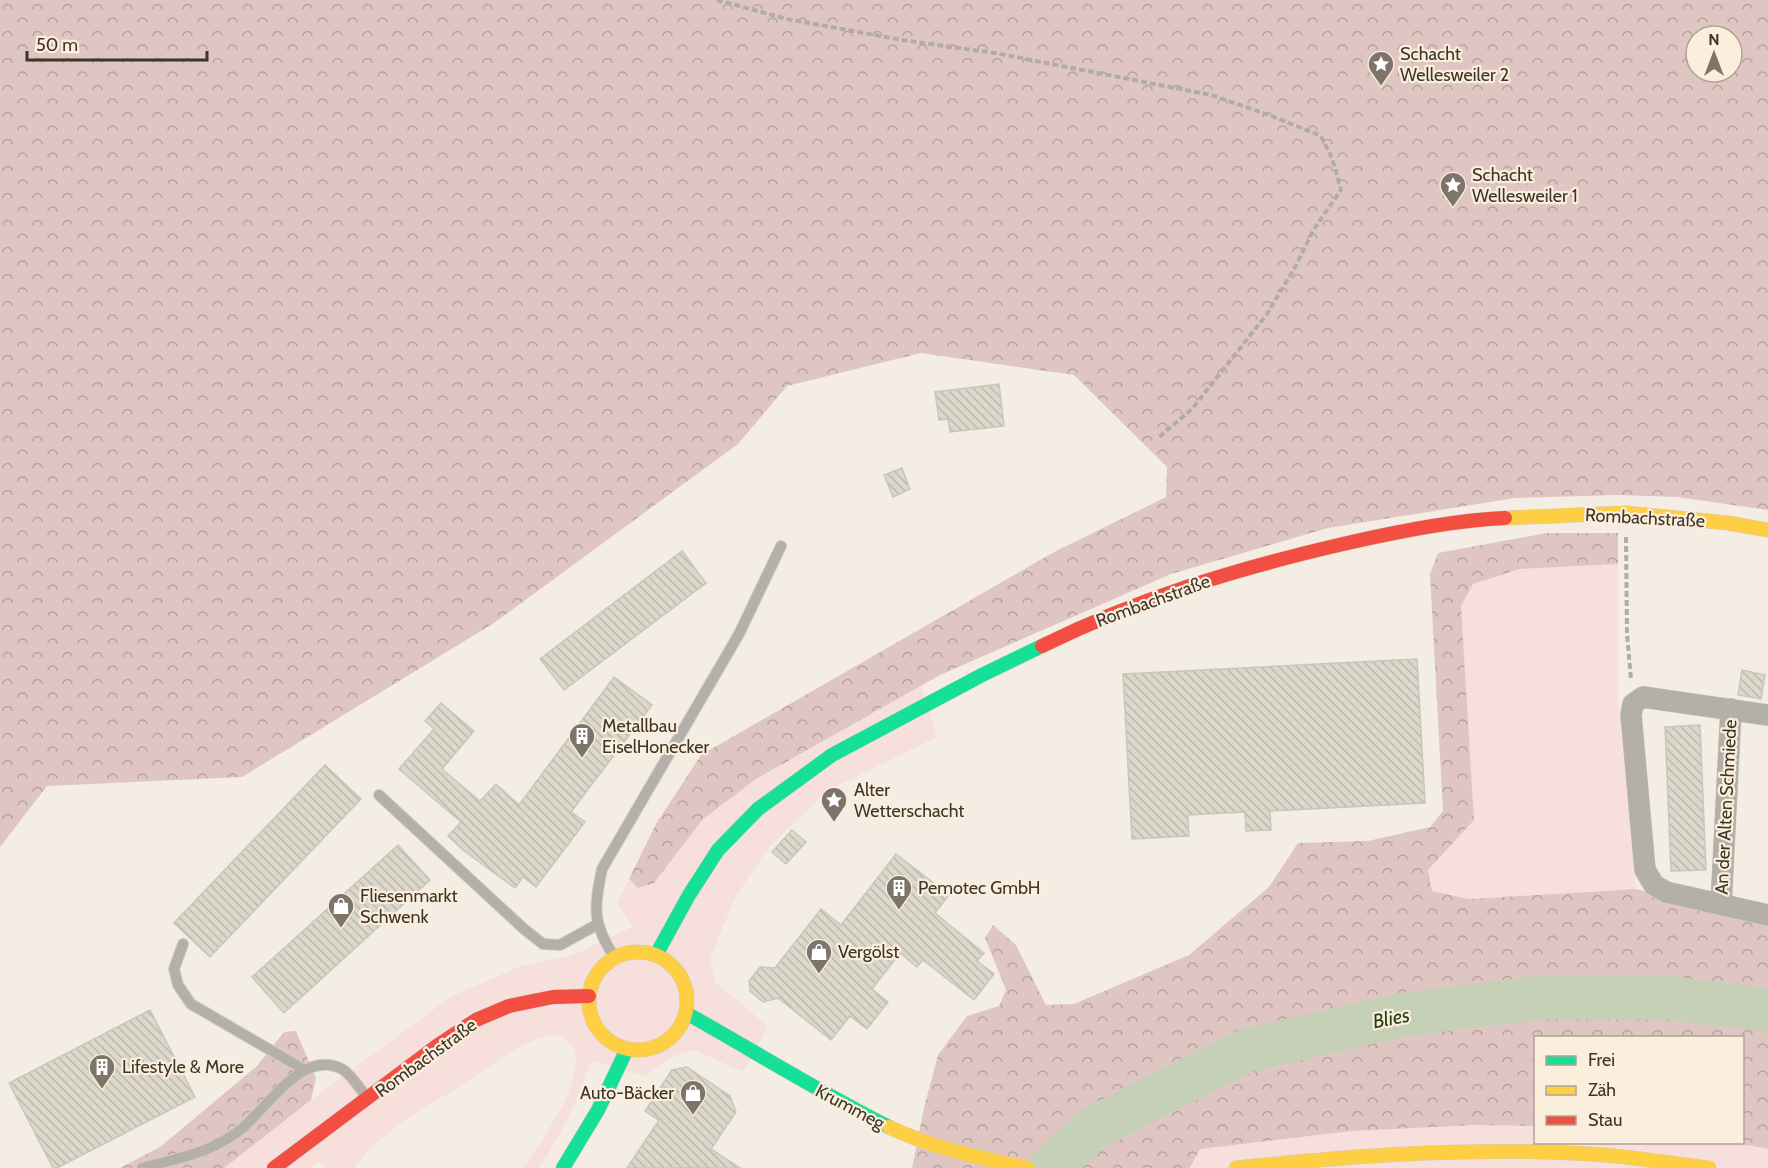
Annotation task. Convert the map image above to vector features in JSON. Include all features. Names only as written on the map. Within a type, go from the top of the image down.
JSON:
[{"type":"main road","name":"Rombachstraße","points":[[656,956],[689,895],[718,850],[758,809],[832,755],[982,675],[1072,631],[1179,588],[1295,555],[1391,533],[1493,518],[1626,513],[1728,523],[1768,530]]},
{"type":"main road","points":[[636,952],[656,956],[670,964],[679,974],[685,988],[686,1013],[674,1035],[662,1044],[647,1050],[627,1049],[614,1044],[602,1035],[591,1017],[589,996],[595,977],[603,966],[615,958],[636,952]]},
{"type":"main road","name":"Rombachstraße","points":[[274,1168],[438,1045],[476,1020],[509,1006],[553,997],[589,996]]},
{"type":"main road","name":"Krummeg","points":[[686,1013],[837,1101],[912,1138],[989,1160],[1028,1168]]},
{"type":"main road","points":[[563,1168],[582,1141],[605,1099],[627,1049]]},
{"type":"main road","points":[[1236,1168],[1321,1159],[1485,1151],[1605,1155],[1709,1168]]},
{"type":"street","name":"An der Alten Schmiede","points":[[1768,715],[1643,697],[1633,704],[1631,715],[1645,870],[1654,885],[1666,892],[1768,915]]},
{"type":"street","name":"An der Alten Schmiede","points":[[1721,905],[1731,709]]},
{"type":"lane","points":[[615,958],[602,937],[598,924],[596,900],[602,869],[739,634],[781,546]]},
{"type":"lane","points":[[379,795],[543,944],[560,945],[598,924]]},
{"type":"lane","points":[[142,1168],[199,1154],[240,1131],[303,1069],[191,1004],[178,985],[174,969],[183,944]]},
{"type":"lane","name":"Rombachstraße","points":[[303,1069],[325,1063],[344,1069],[368,1099]]},
{"type":"path","points":[[717,0],[787,19],[902,40],[995,53],[1211,94],[1321,136],[1332,158],[1341,190],[1314,229],[1294,269],[1267,314],[1192,409],[1158,438]]},
{"type":"path","points":[[1626,513],[1627,634],[1633,704]]},
{"type":"shaded area","points":[[1618,564],[1618,699],[1636,889],[1469,899],[1432,891],[1428,870],[1474,820],[1461,606],[1473,584],[1520,569]]},
{"type":"shaded area","points":[[921,686],[937,737],[827,791],[769,847],[736,896],[710,958],[716,983],[768,1026],[743,1072],[694,1050],[673,1056],[644,1076],[591,1061],[562,1130],[539,1168],[523,1168],[562,1107],[575,1071],[575,1055],[569,1043],[561,1037],[547,1036],[509,1053],[400,1124],[373,1146],[355,1168],[326,1168],[320,1161],[309,1168],[224,1168],[311,1100],[452,996],[521,966],[566,957],[632,927],[617,903],[629,879],[638,888],[654,883],[703,819],[756,779]]},
{"type":"shaded area","points":[[1476,1125],[1534,1126],[1534,1144],[1744,1144],[1768,1149],[1768,1168],[1191,1168],[1200,1149],[1353,1131]]},
{"type":"green space","points":[[0,0],[1768,0],[1768,510],[1677,497],[1618,495],[1515,498],[1328,528],[1171,574],[940,675],[756,779],[703,819],[654,883],[638,888],[629,879],[656,824],[701,755],[1056,551],[1166,497],[1167,467],[1074,375],[921,353],[787,386],[738,444],[494,623],[242,777],[47,786],[0,847]]},
{"type":"green space","points":[[1547,533],[1618,533],[1618,564],[1520,569],[1473,584],[1461,606],[1474,820],[1428,870],[1432,891],[1469,899],[1636,889],[1768,920],[1768,1149],[1742,1144],[1744,1144],[1744,1036],[1534,1036],[1534,1126],[1476,1125],[1353,1131],[1200,1149],[1190,1168],[912,1168],[938,1055],[967,1016],[999,1006],[1006,990],[985,938],[993,925],[1016,945],[1046,1005],[1074,1004],[1189,955],[1269,887],[1298,843],[1368,841],[1430,827],[1443,811],[1430,574],[1438,553]]},
{"type":"green space","points":[[296,1031],[316,1078],[311,1100],[224,1168],[120,1168],[160,1147],[257,1066],[284,1032]]},
{"type":"building","points":[[999,384],[1004,426],[950,432],[948,419],[939,420],[935,392]]},
{"type":"building","points":[[902,468],[910,489],[893,497],[884,475]]},
{"type":"building","points":[[682,551],[706,583],[564,690],[540,659]]},
{"type":"building","points":[[1417,659],[1425,803],[1270,811],[1271,830],[1246,831],[1245,812],[1188,815],[1189,836],[1132,839],[1123,674]]},
{"type":"building","points":[[1742,670],[1765,675],[1761,699],[1738,695]]},
{"type":"building","name":"Metallbau EiselHonecker","points":[[614,677],[652,705],[571,812],[585,822],[536,887],[523,877],[515,888],[463,850],[448,836],[461,822],[399,769],[434,729],[425,721],[441,703],[474,731],[442,769],[480,801],[496,784],[519,805]]},
{"type":"building","points":[[1700,725],[1706,870],[1671,871],[1665,727]]},
{"type":"building","points":[[325,765],[361,799],[210,957],[174,923]]},
{"type":"building","points":[[792,830],[806,842],[786,864],[772,852]]},
{"type":"building","name":"Fliesenmarkt Schwenk","points":[[398,845],[430,880],[284,1013],[252,977]]},
{"type":"building","points":[[896,854],[949,895],[935,913],[984,953],[977,961],[994,974],[974,1000],[923,960],[917,967],[900,953],[872,989],[888,1002],[867,1029],[850,1016],[831,1040],[778,998],[763,1002],[750,991],[749,981],[760,967],[775,968],[821,909],[841,925]]},
{"type":"building","name":"Lifestyle & More","points":[[150,1010],[195,1097],[53,1168],[9,1083]]},
{"type":"building","name":"Auto-Bäcker","points":[[687,1067],[730,1096],[736,1112],[711,1149],[740,1168],[627,1168],[659,1120],[645,1111],[672,1070]]},
{"type":"waterway","name":"Blies","points":[[1050,1168],[1094,1128],[1245,1051],[1401,1015],[1535,998],[1667,998],[1768,1010]]},
{"type":"traffic: fast","points":[[656,955],[689,895],[718,850],[758,809],[832,755],[982,675],[1042,646]]},
{"type":"traffic: fast","points":[[686,1013],[812,1086],[889,1127]]},
{"type":"traffic: fast","points":[[563,1168],[598,1110],[627,1049]]},
{"type":"traffic: slow","points":[[1505,518],[1626,513],[1728,523],[1768,530]]},
{"type":"traffic: slow","points":[[638,952],[657,956],[672,967],[683,982],[687,1001],[683,1020],[672,1035],[657,1046],[638,1050],[619,1046],[604,1035],[593,1020],[589,1001],[593,982],[604,967],[619,956],[638,952]]},
{"type":"traffic: slow","points":[[889,1127],[939,1147],[1028,1168]]},
{"type":"traffic: slow","points":[[1236,1168],[1420,1153],[1513,1151],[1605,1155],[1709,1168]]},
{"type":"traffic: jam","points":[[1042,646],[1152,599],[1266,563],[1403,531],[1465,521],[1505,518]]},
{"type":"traffic: jam","points":[[274,1168],[438,1045],[476,1020],[509,1006],[553,997],[589,996]]},
{"type":"place","name":"Schacht Wellesweiler 2","points":[[1381,87]]},
{"type":"place","name":"Schacht Wellesweiler 1","points":[[1453,208]]},
{"type":"place","name":"Metallbau EiselHonecker","points":[[582,759]]},
{"type":"place","name":"Alter Wetterschacht","points":[[834,823]]},
{"type":"place","name":"Pemotec GmbH","points":[[899,911]]},
{"type":"place","name":"Fliesenmarkt Schwenk","points":[[341,929]]},
{"type":"place","name":"Vergölst","points":[[819,975]]},
{"type":"place","name":"Lifestyle & More","points":[[102,1090]]},
{"type":"place","name":"Auto-Bäcker","points":[[693,1116]]}]
